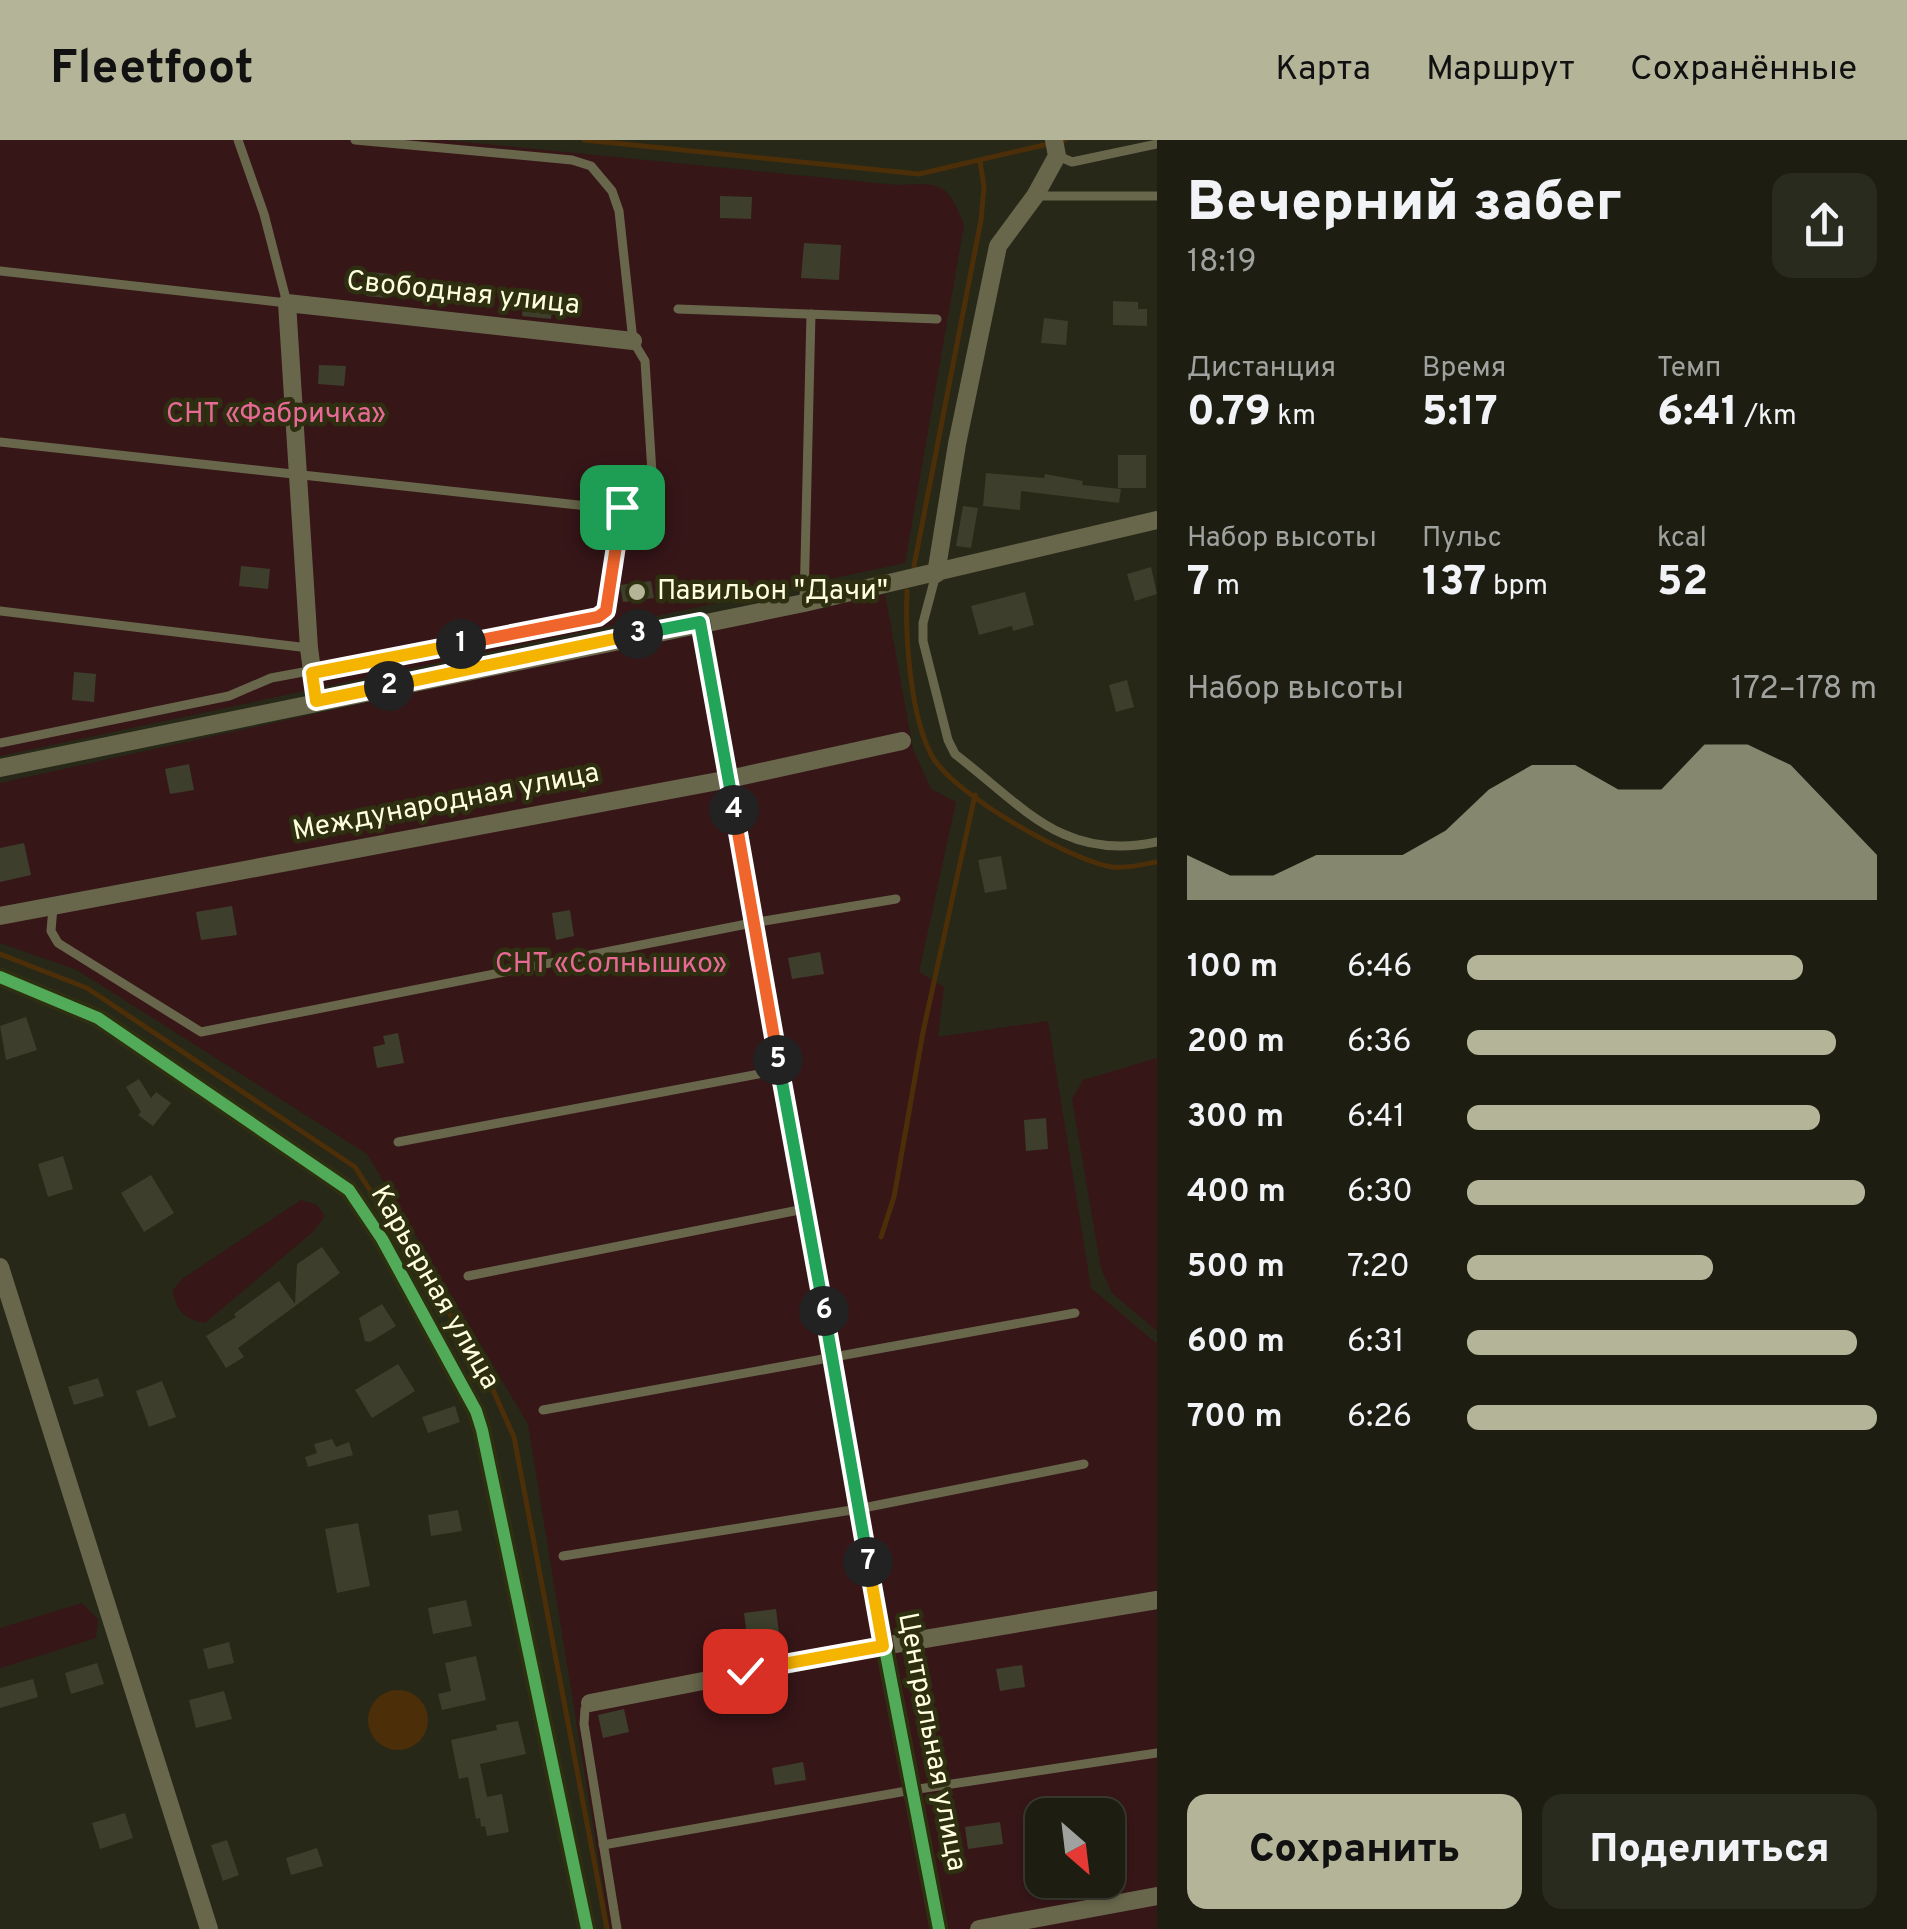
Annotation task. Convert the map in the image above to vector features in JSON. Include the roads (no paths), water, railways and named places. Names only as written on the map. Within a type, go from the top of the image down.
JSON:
[{"type":"street","points":[[936,574],[957,444],[998,246],[1035,196],[1055,148]]},
{"type":"street","name":"Свободная улица","points":[[287,302],[632,341]]},
{"type":"street","points":[[287,302],[309,648],[316,701]]},
{"type":"street","points":[[0,768],[804,603],[1157,520]]},
{"type":"street","name":"Центральная улица","points":[[700,622],[883,1646],[939,1929]]},
{"type":"street","name":"Международная улица","points":[[0,916],[729,779],[902,741]]},
{"type":"street","name":"Карьерная улица","points":[[0,977],[98,1018],[280,1140],[349,1190],[382,1239],[476,1412],[482,1430],[587,1929]]},
{"type":"street","points":[[0,1267],[210,1929]]},
{"type":"street","points":[[590,1702],[883,1646],[1157,1600]]},
{"type":"street","points":[[979,1929],[1157,1896]]},
{"type":"lane","points":[[0,271],[287,302],[264,214],[238,140]]},
{"type":"lane","points":[[0,442],[642,512],[654,506],[645,362],[632,341],[619,211],[606,179],[592,166],[572,160],[355,140]]},
{"type":"lane","points":[[1055,148],[1072,162],[1157,144]]},
{"type":"lane","points":[[1035,196],[1157,196]]},
{"type":"lane","points":[[678,310],[937,319]]},
{"type":"lane","points":[[804,603],[812,314]]},
{"type":"lane","points":[[0,743],[229,696],[270,678],[598,617],[606,611],[622,507]]},
{"type":"lane","points":[[936,574],[923,623],[923,641],[955,754],[1064,837],[1095,847],[1157,842]]},
{"type":"lane","points":[[0,610],[309,648]]},
{"type":"lane","points":[[54,904],[51,931],[74,957],[202,1032],[896,898]]},
{"type":"lane","points":[[398,1142],[780,1070]]},
{"type":"lane","points":[[468,1276],[806,1208]]},
{"type":"lane","points":[[543,1410],[1075,1313]]},
{"type":"lane","points":[[563,1556],[858,1509],[1084,1464]]},
{"type":"lane","points":[[590,1702],[585,1708],[584,1724],[617,1929]]},
{"type":"lane","points":[[603,1845],[912,1790],[1157,1752]]},
{"type":"waterway","points":[[584,140],[919,174],[1044,145]]},
{"type":"waterway","points":[[914,566],[981,220],[984,187],[980,161]]},
{"type":"waterway","points":[[907,591],[914,698],[925,739],[944,771],[987,806],[1069,852],[1112,867],[1157,862]]},
{"type":"waterway","points":[[881,1237],[894,1197],[923,1032],[975,795]]},
{"type":"waterway","points":[[0,954],[87,988],[355,1167],[480,1361],[514,1437],[607,1929]]},
{"type":"place","name":"Павильон \"Дачи\"","points":[[637,592]]},
{"type":"park label","name":"СНТ «Фабричка»","points":[[276,415]]},
{"type":"park label","name":"СНТ «Солнышко»","points":[[611,965]]}]
